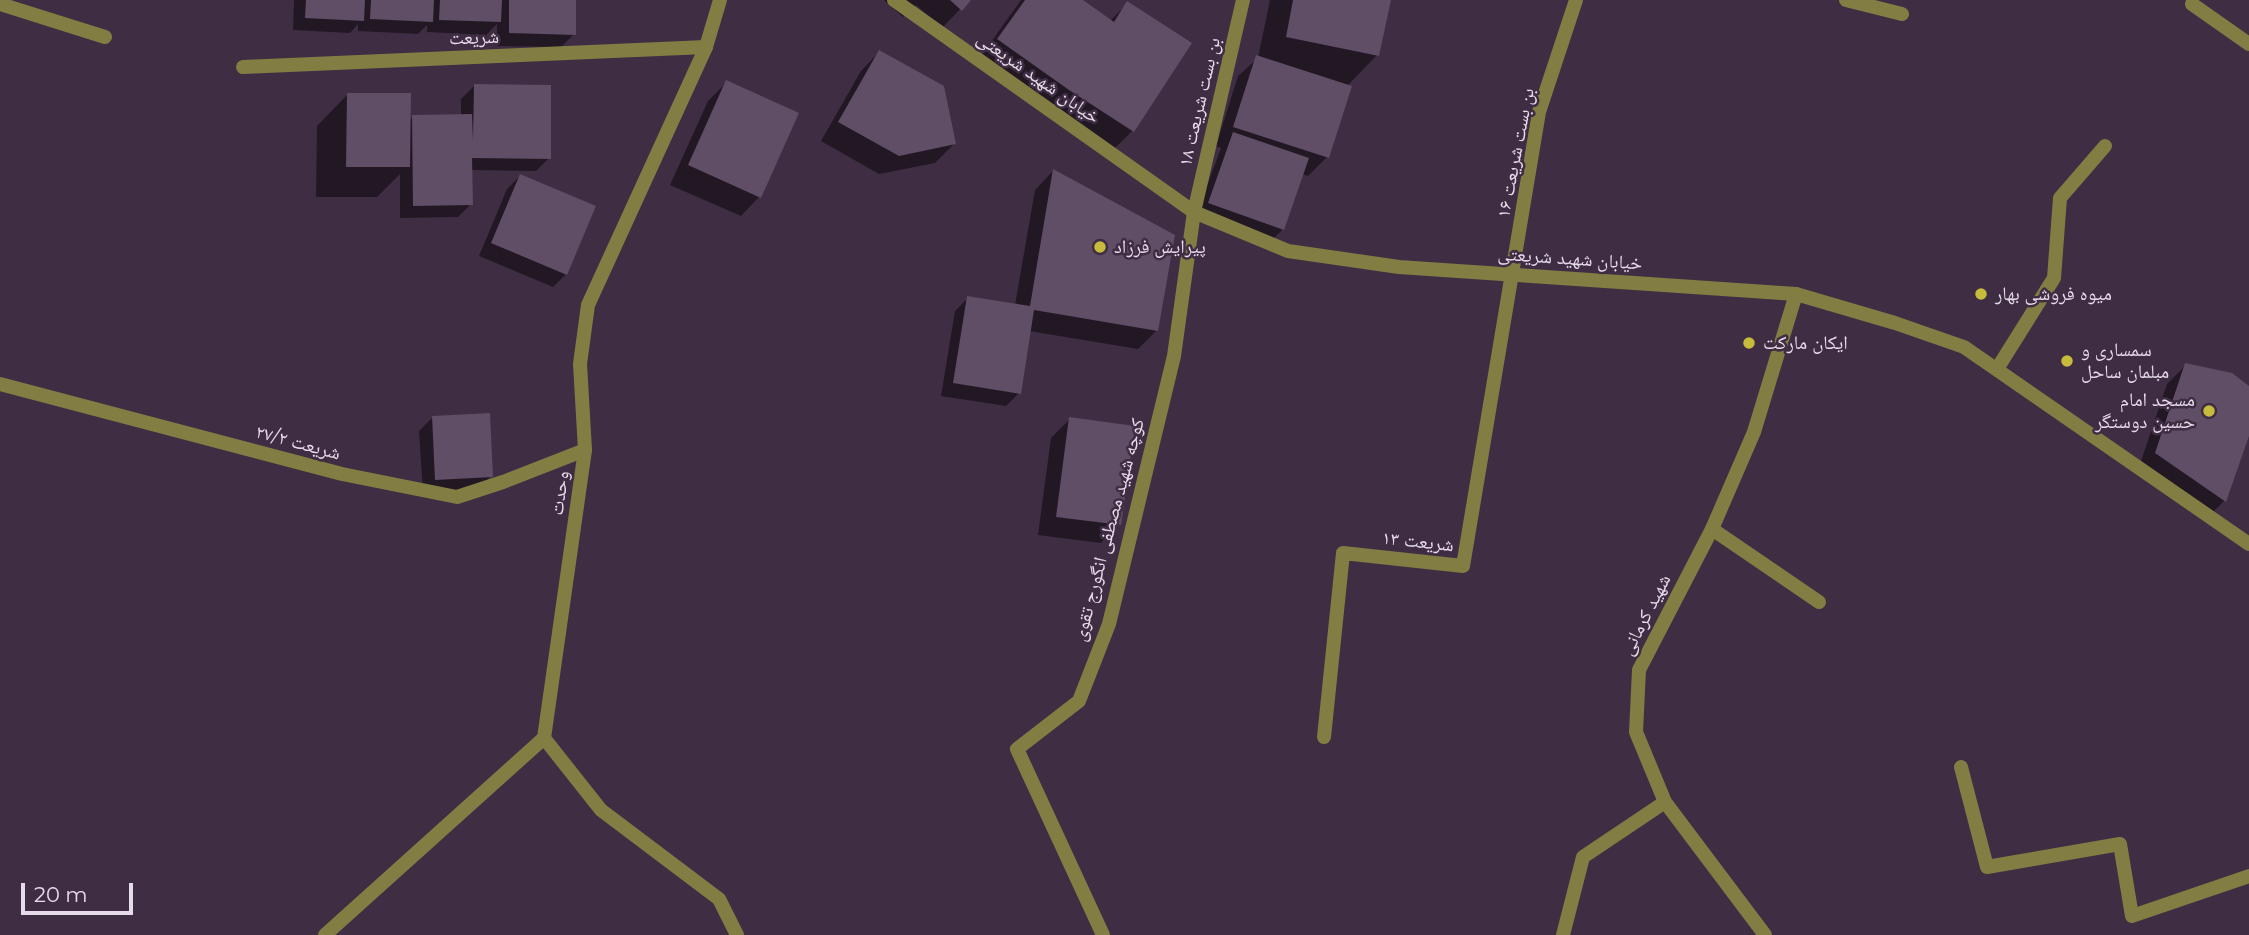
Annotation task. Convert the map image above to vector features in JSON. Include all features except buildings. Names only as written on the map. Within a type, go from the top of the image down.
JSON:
[{"type":"street","name":"وحدت","points":[[544,738],[585,450],[580,364],[588,305],[706,47],[720,0]]},
{"type":"street","name":"خیابان شهید شریعتی","points":[[894,0],[1194,212],[1287,251],[1399,267],[1796,294],[1895,323],[1964,347],[2248,542]]},
{"type":"street","name":"بن بست شریعت ۱۸","points":[[1194,212],[1242,0]]},
{"type":"street","name":"بن بست شریعت ۱۶","points":[[1514,275],[1539,112],[1576,0]]},
{"type":"street","points":[[1846,0],[1902,14]]},
{"type":"street","points":[[0,4],[105,37]]},
{"type":"street","points":[[2192,5],[2249,44]]},
{"type":"street","name":"شریعت","points":[[243,67],[706,47]]},
{"type":"street","points":[[1997,369],[2054,278],[2060,198],[2105,146]]},
{"type":"street","name":"کوچه شهید مصطفی انگورج تقوی","points":[[1103,935],[1017,749],[1079,701],[1109,624],[1174,356],[1194,212]]},
{"type":"street","name":"شریعت ۱۳","points":[[1324,737],[1343,553],[1463,566],[1514,275]]},
{"type":"street","name":"شهید کرمانی","points":[[1765,935],[1665,802],[1636,732],[1639,670],[1712,529],[1754,432],[1796,294]]},
{"type":"street","name":"شریعت ۲۷/۲","points":[[0,384],[342,474],[457,497],[585,450]]},
{"type":"street","points":[[1712,529],[1819,602]]},
{"type":"street","points":[[325,935],[544,738],[601,810],[719,899],[737,935]]},
{"type":"street","points":[[1961,767],[1987,867],[2120,844],[2132,916],[2249,876]]},
{"type":"street","points":[[1563,935],[1583,857],[1665,802]]},
{"type":"place","name":"پیرایش فرزاد","points":[[1100,247]]},
{"type":"place","name":"میوه فروشی بهار","points":[[1981,294]]},
{"type":"place","name":"ایکان مارکت","points":[[1749,343]]},
{"type":"place","name":"سمساری و مبلمان ساحل","points":[[2067,361]]},
{"type":"place","name":"مسجد امام حسین دوستگر","points":[[2209,411]]}]
